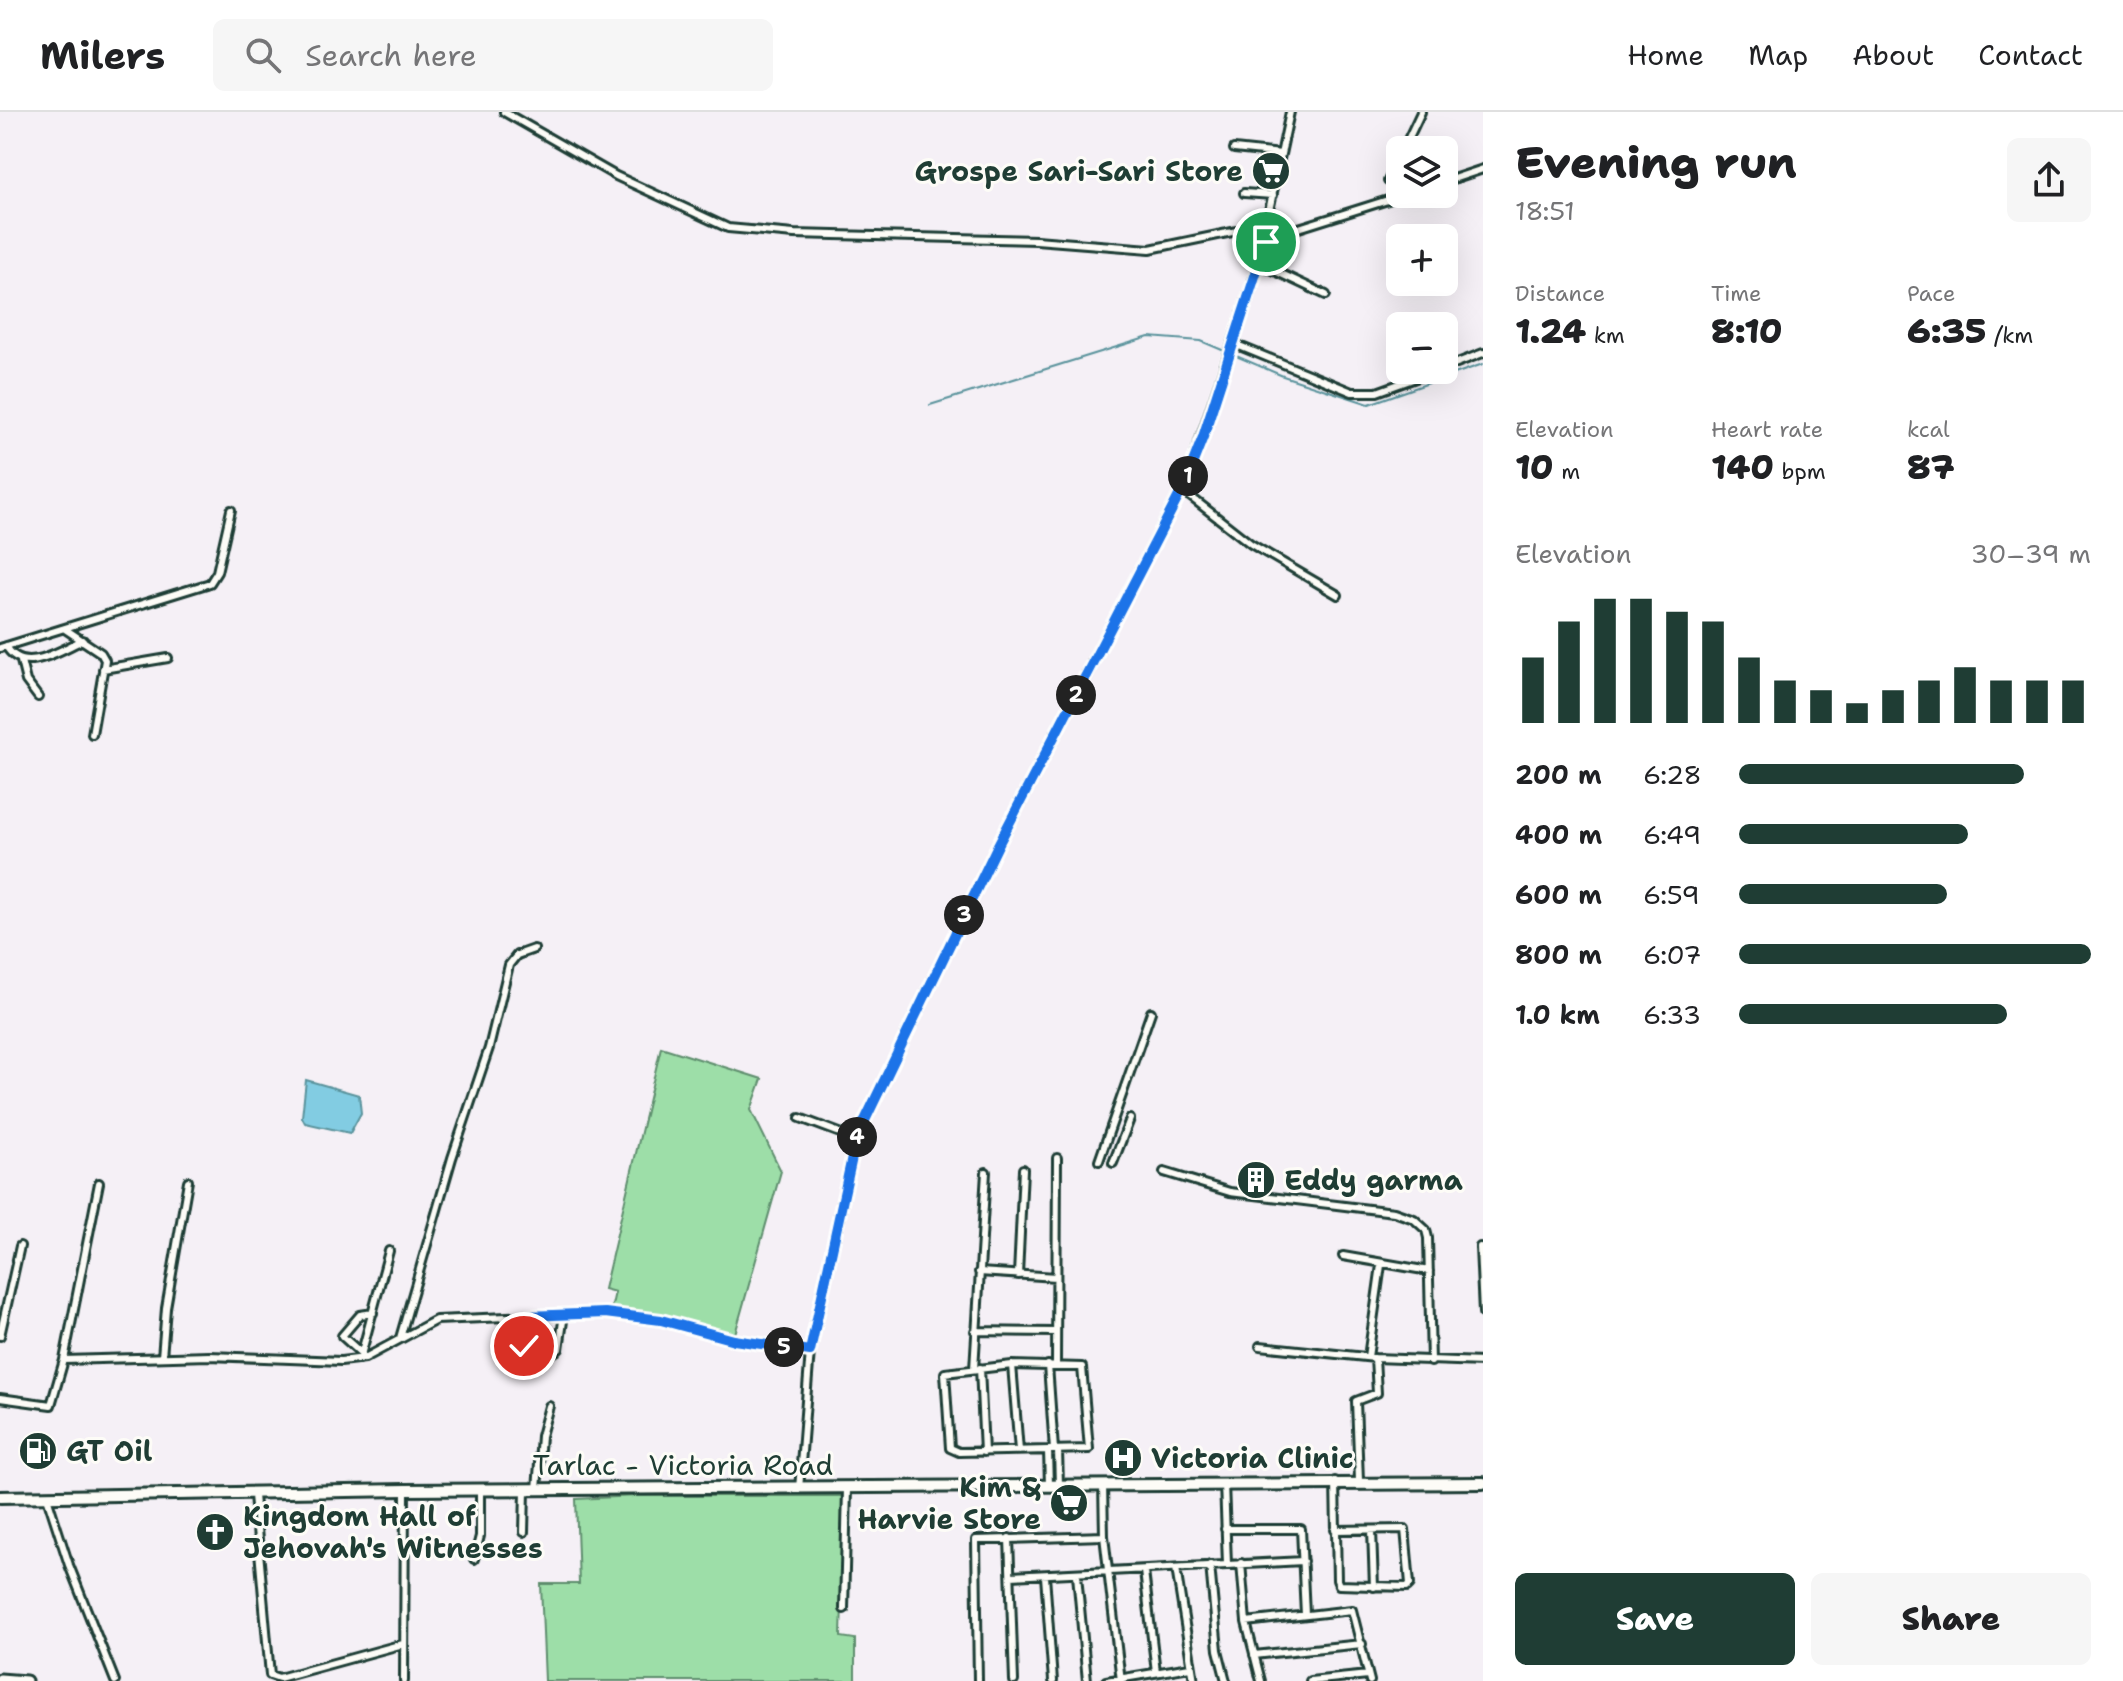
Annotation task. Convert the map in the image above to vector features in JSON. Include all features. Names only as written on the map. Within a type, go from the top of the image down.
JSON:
[{"type":"main road","name":"Tarlac - Victoria Road","points":[[0,1497],[405,1490],[799,1490],[1335,1481],[1483,1483]]},
{"type":"main road","points":[[0,1679],[26,1681]]},
{"type":"street","points":[[504,112],[681,208],[708,221],[741,230],[1036,240],[1150,249],[1266,225]]},
{"type":"street","points":[[799,1490],[810,1351],[856,1139],[998,845],[1182,490],[1203,437],[1267,238],[1266,225],[1290,112]]},
{"type":"street","points":[[1410,136],[1421,112]]},
{"type":"street","points":[[1234,149],[1281,154]]},
{"type":"street","points":[[1458,177],[1483,169]]},
{"type":"street","points":[[1244,193],[1273,195]]},
{"type":"street","points":[[1267,238],[1386,201]]},
{"type":"street","points":[[1258,263],[1326,295]]},
{"type":"street","points":[[1232,343],[1352,392],[1377,392],[1399,384]]},
{"type":"street","points":[[1458,363],[1483,353]]},
{"type":"street","points":[[1182,490],[1251,544],[1338,595]]},
{"type":"street","points":[[3,647],[210,583],[217,572],[231,510]]},
{"type":"street","points":[[65,629],[101,653],[103,669],[92,734]]},
{"type":"street","points":[[21,661],[43,659],[83,640]]},
{"type":"street","points":[[3,647],[21,661],[26,681],[38,697]]},
{"type":"street","points":[[103,669],[168,658]]},
{"type":"street","points":[[400,1338],[452,1158],[489,1048],[509,965],[517,955],[534,949]]},
{"type":"street","points":[[1099,1161],[1151,1012]]},
{"type":"street","points":[[800,1118],[856,1139]]},
{"type":"street","points":[[1113,1163],[1130,1119]]},
{"type":"street","points":[[1054,1485],[1052,1365],[1056,1332],[1057,1158]]},
{"type":"street","points":[[1018,1275],[1023,1169]]},
{"type":"street","points":[[984,1452],[975,1331],[986,1172]]},
{"type":"street","points":[[1164,1172],[1230,1192],[1385,1210],[1414,1219],[1428,1234],[1431,1362]]},
{"type":"street","points":[[162,1357],[166,1308],[188,1181]]},
{"type":"street","points":[[0,1398],[51,1405],[64,1360],[99,1183]]},
{"type":"street","points":[[0,1336],[20,1246]]},
{"type":"street","points":[[1480,1247],[1483,1313]]},
{"type":"street","points":[[361,1356],[389,1251]]},
{"type":"street","points":[[1343,1256],[1429,1271]]},
{"type":"street","points":[[1359,1481],[1356,1401],[1377,1393],[1372,1358],[1381,1265]]},
{"type":"street","points":[[979,1272],[1056,1277]]},
{"type":"street","points":[[361,1356],[342,1336],[360,1315],[373,1313]]},
{"type":"street","points":[[64,1360],[361,1356],[436,1320],[605,1313],[661,1320],[734,1340],[810,1351]]},
{"type":"street","points":[[527,1316],[524,1346],[554,1352],[559,1349],[564,1314]]},
{"type":"street","points":[[975,1331],[1056,1332]]},
{"type":"street","points":[[1260,1346],[1372,1358],[1483,1362]]},
{"type":"street","points":[[1012,1365],[1019,1451]]},
{"type":"street","points":[[1012,1365],[1076,1365],[1084,1371],[1091,1445],[1086,1451],[959,1452],[950,1448],[945,1373],[1012,1365]]},
{"type":"street","points":[[524,1532],[549,1406]]},
{"type":"street","points":[[1335,1481],[1335,1530],[1339,1585],[1407,1587],[1412,1580],[1405,1529],[1335,1530]]},
{"type":"street","points":[[1224,1483],[1227,1564]]},
{"type":"street","points":[[1103,1484],[1104,1536],[1121,1680]]},
{"type":"street","points":[[844,1609],[847,1489]]},
{"type":"street","points":[[404,1681],[405,1490]]},
{"type":"street","points":[[474,1559],[480,1536],[480,1490]]},
{"type":"street","points":[[254,1495],[270,1675],[279,1678],[403,1644]]},
{"type":"street","points":[[47,1497],[69,1565],[115,1681]]},
{"type":"street","points":[[1225,1529],[1301,1529],[1305,1615]]},
{"type":"street","points":[[1372,1530],[1374,1587]]},
{"type":"street","points":[[978,1681],[976,1540],[1104,1536]]},
{"type":"street","points":[[1009,1538],[1014,1681]]},
{"type":"street","points":[[1011,1576],[1303,1561]]},
{"type":"street","points":[[1241,1563],[1246,1622],[1261,1681]]},
{"type":"street","points":[[1210,1565],[1218,1650],[1226,1681]]},
{"type":"street","points":[[1176,1568],[1194,1681]]},
{"type":"street","points":[[1144,1571],[1156,1672]]},
{"type":"street","points":[[1077,1575],[1087,1681]]},
{"type":"street","points":[[1045,1576],[1053,1681]]},
{"type":"street","points":[[1246,1622],[1352,1610],[1369,1678],[1310,1681]]},
{"type":"street","points":[[1254,1655],[1362,1644]]},
{"type":"street","points":[[1106,1681],[1190,1667]]},
{"type":"green space","points":[[661,1047],[762,1079],[751,1110],[781,1171],[735,1334],[662,1316],[611,1310],[615,1292],[604,1289]]},
{"type":"green space","points":[[845,1496],[841,1637],[855,1639],[855,1681],[545,1681],[541,1584],[579,1584],[576,1499]]},
{"type":"water","points":[[306,1080],[359,1095],[361,1113],[350,1133],[305,1123],[302,1117]]},
{"type":"waterway","points":[[930,405],[1149,337],[1201,341],[1283,376],[1369,404],[1483,364]]},
{"type":"place","name":"Grospe Sari-Sari Store","points":[[1271,171]]},
{"type":"place","name":"Eddy garma","points":[[1256,1180]]},
{"type":"place","name":"GT Oil","points":[[38,1451]]},
{"type":"place","name":"Victoria Clinic","points":[[1123,1458]]},
{"type":"place","name":"Kim & Harvie Store","points":[[1069,1503]]},
{"type":"place","name":"Kingdom Hall of Jehovah's Witnesses","points":[[215,1532]]},
{"type":"route","points":[[524,1346],[522,1339],[527,1316],[605,1313],[661,1320],[734,1340],[810,1351],[856,1139],[998,845],[1182,490],[1203,437],[1266,242]]}]
